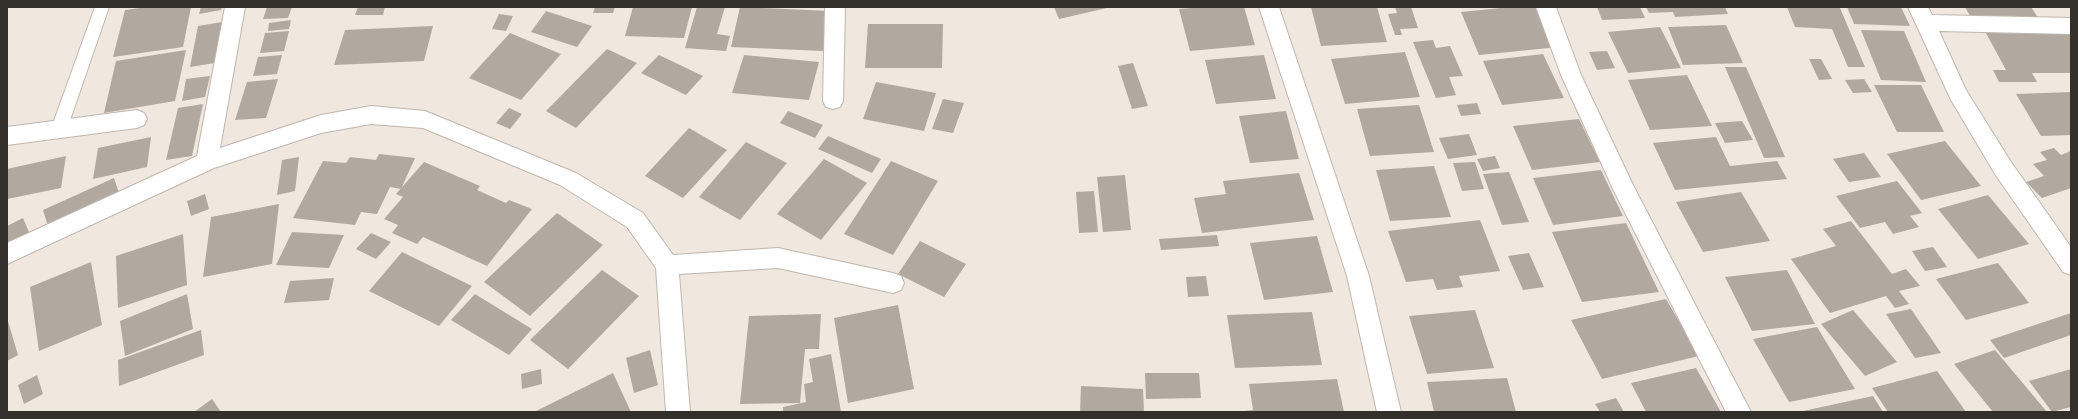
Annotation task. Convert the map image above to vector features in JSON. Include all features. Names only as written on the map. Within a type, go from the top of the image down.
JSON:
[{"type":"street","points":[[207,161],[235,7]]},
{"type":"street","points":[[833,101],[836,7]]},
{"type":"street","points":[[1269,7],[1358,276],[1389,412]]},
{"type":"street","points":[[1546,7],[1571,75],[1624,189],[1739,412]]},
{"type":"street","points":[[2069,258],[2003,168],[1958,94],[1922,15],[2071,26]]},
{"type":"street","points":[[7,254],[44,235],[207,161],[321,124],[371,116],[425,120],[568,179],[635,220],[667,265],[678,412]]},
{"type":"street","points":[[7,136],[137,119]]},
{"type":"street","points":[[667,265],[778,258],[826,267],[893,283]]},
{"type":"lane","points":[[59,129],[102,7]]},
{"type":"building","points":[[148,7],[191,7],[183,47],[113,57],[125,10]]},
{"type":"building","points":[[201,7],[222,7],[221,10],[199,14]]},
{"type":"building","points":[[267,7],[292,7],[288,18],[263,19]]},
{"type":"building","points":[[358,7],[385,7],[383,15],[355,15]]},
{"type":"building","points":[[595,7],[615,7],[613,13],[593,13]]},
{"type":"building","points":[[633,7],[692,7],[684,38],[625,36]]},
{"type":"building","points":[[697,7],[725,7],[717,34],[730,36],[726,51],[685,48]]},
{"type":"building","points":[[740,7],[830,11],[823,51],[731,47]]},
{"type":"building","points":[[1054,7],[1107,7],[1107,8],[1059,19]]},
{"type":"building","points":[[1204,7],[1244,7],[1255,45],[1190,51],[1179,9]]},
{"type":"building","points":[[1311,7],[1377,7],[1387,42],[1321,46]]},
{"type":"building","points":[[1395,7],[1411,7],[1418,28],[1400,29],[1402,35],[1395,35],[1388,14],[1397,13]]},
{"type":"building","points":[[1511,7],[1540,7],[1559,47],[1479,55],[1461,12]]},
{"type":"building","points":[[1597,7],[1640,7],[1645,18],[1602,20]]},
{"type":"building","points":[[1646,7],[1725,7],[1728,14],[1675,17],[1673,12],[1649,13]]},
{"type":"building","points":[[1787,7],[1840,8],[1865,67],[1848,67],[1832,29],[1795,27]]},
{"type":"building","points":[[1847,7],[1901,7],[1910,26],[1854,24]]},
{"type":"building","points":[[1965,7],[2031,7],[2040,21],[1974,23]]},
{"type":"building","points":[[546,11],[592,26],[577,47],[531,32]]},
{"type":"building","points":[[499,14],[513,16],[506,31],[492,29]]},
{"type":"building","points":[[291,20],[289,29],[268,31],[269,23]]},
{"type":"building","points":[[222,22],[215,63],[190,67],[198,26]]},
{"type":"building","points":[[868,24],[943,24],[942,68],[865,68]]},
{"type":"building","points":[[1726,25],[1743,63],[1683,65],[1668,27]]},
{"type":"building","points":[[433,26],[424,61],[334,65],[345,30]]},
{"type":"building","points":[[1660,27],[1681,68],[1628,73],[1608,32]]},
{"type":"building","points":[[1861,30],[1904,31],[1926,82],[1881,80]]},
{"type":"building","points":[[289,31],[284,51],[260,53],[265,33]]},
{"type":"building","points":[[510,33],[561,54],[521,100],[469,78]]},
{"type":"building","points":[[1986,33],[2071,34],[2071,73],[2032,73],[2037,82],[1999,82],[1993,70],[2006,70]]},
{"type":"building","points":[[1433,40],[1436,48],[1450,46],[1463,76],[1449,77],[1456,95],[1436,98],[1413,42]]},
{"type":"building","points":[[607,49],[637,63],[576,128],[546,111]]},
{"type":"building","points":[[186,50],[175,101],[104,113],[116,61]]},
{"type":"building","points":[[1607,51],[1615,68],[1597,70],[1589,52]]},
{"type":"building","points":[[1405,52],[1420,97],[1345,104],[1331,59]]},
{"type":"building","points":[[1543,54],[1564,98],[1502,105],[1483,61]]},
{"type":"building","points":[[282,55],[277,74],[253,76],[258,57]]},
{"type":"building","points":[[659,55],[703,76],[686,95],[641,73]]},
{"type":"building","points":[[744,55],[819,62],[809,100],[732,93]]},
{"type":"building","points":[[1264,55],[1276,99],[1216,104],[1205,60]]},
{"type":"building","points":[[1809,59],[1821,59],[1832,79],[1819,80]]},
{"type":"building","points":[[1133,63],[1148,106],[1132,109],[1118,66]]},
{"type":"building","points":[[1725,67],[1746,67],[1785,157],[1764,158]]},
{"type":"building","points":[[1687,75],[1712,126],[1650,130],[1628,80]]},
{"type":"building","points":[[210,76],[205,97],[182,101],[186,79]]},
{"type":"building","points":[[278,79],[266,118],[235,120],[247,82]]},
{"type":"building","points":[[1864,79],[1872,92],[1853,93],[1845,80]]},
{"type":"building","points":[[876,82],[936,93],[924,131],[863,119]]},
{"type":"building","points":[[1874,85],[1921,85],[1944,132],[1897,132]]},
{"type":"building","points":[[2071,92],[2071,135],[2041,136],[2016,94]]},
{"type":"building","points":[[943,99],[964,103],[953,133],[932,129]]},
{"type":"building","points":[[1477,103],[1481,114],[1461,116],[1457,105]]},
{"type":"building","points":[[203,104],[192,156],[166,160],[178,108]]},
{"type":"building","points":[[1419,105],[1434,152],[1370,156],[1357,109]]},
{"type":"building","points":[[509,108],[522,114],[510,129],[496,123]]},
{"type":"building","points":[[788,111],[823,125],[815,138],[780,123]]},
{"type":"building","points":[[1286,111],[1299,159],[1250,163],[1239,116]]},
{"type":"building","points":[[1579,119],[1600,162],[1532,170],[1513,126]]},
{"type":"building","points":[[1742,121],[1753,140],[1725,143],[1715,123]]},
{"type":"building","points":[[689,128],[727,150],[683,198],[645,176]]},
{"type":"building","points":[[1469,134],[1477,155],[1448,159],[1439,138]]},
{"type":"building","points":[[828,136],[881,159],[872,173],[818,149]]},
{"type":"building","points":[[151,137],[147,167],[93,179],[98,148]]},
{"type":"building","points":[[1716,137],[1730,166],[1777,161],[1787,179],[1675,190],[1653,143]]},
{"type":"building","points":[[1945,141],[1981,186],[1921,200],[1887,154]]},
{"type":"building","points":[[746,142],[787,163],[740,220],[699,197]]},
{"type":"building","points":[[2054,148],[2061,155],[2071,151],[2071,188],[2042,198],[2026,182],[2044,176],[2033,164],[2047,160],[2040,152]]},
{"type":"building","points":[[1864,153],[1881,177],[1849,182],[1833,159]]},
{"type":"building","points":[[379,154],[415,158],[401,189],[390,187],[377,214],[361,212],[355,225],[293,218],[323,161],[346,163],[350,157],[376,160]]},
{"type":"building","points":[[66,156],[61,188],[7,199],[7,169]]},
{"type":"building","points":[[1495,156],[1500,168],[1483,171],[1477,159]]},
{"type":"building","points":[[299,157],[295,191],[277,195],[282,160]]},
{"type":"building","points":[[824,159],[867,183],[821,240],[777,214]]},
{"type":"building","points":[[891,161],[938,181],[893,255],[844,234]]},
{"type":"building","points":[[424,162],[480,186],[477,190],[506,203],[509,200],[532,209],[487,266],[423,237],[417,244],[392,233],[398,225],[384,219],[403,197],[396,194]]},
{"type":"building","points":[[1475,162],[1484,189],[1462,191],[1453,163]]},
{"type":"building","points":[[1434,166],[1451,217],[1390,221],[1376,170]]},
{"type":"building","points":[[1601,170],[1623,216],[1553,225],[1533,178]]},
{"type":"building","points":[[1509,172],[1529,222],[1502,225],[1483,174]]},
{"type":"building","points":[[1299,173],[1314,220],[1202,233],[1194,198],[1226,194],[1223,181]]},
{"type":"building","points":[[1125,175],[1131,230],[1103,232],[1097,177]]},
{"type":"building","points":[[114,178],[120,196],[49,229],[43,210]]},
{"type":"building","points":[[1897,181],[1922,213],[1910,216],[1919,227],[1893,234],[1885,222],[1860,228],[1836,196]]},
{"type":"building","points":[[1094,191],[1098,232],[1079,233],[1076,192]]},
{"type":"building","points":[[1741,192],[1770,241],[1703,252],[1676,202]]},
{"type":"building","points":[[205,194],[209,209],[191,216],[187,201]]},
{"type":"building","points":[[1988,195],[2029,244],[1978,259],[1938,209]]},
{"type":"building","points":[[279,204],[272,264],[203,277],[211,217]]},
{"type":"building","points":[[557,213],[603,245],[530,316],[484,282]]},
{"type":"building","points":[[23,218],[31,237],[7,249],[7,226]]},
{"type":"building","points":[[1480,220],[1500,271],[1459,276],[1463,287],[1437,290],[1433,279],[1406,282],[1388,231]]},
{"type":"building","points":[[1851,221],[1892,274],[1906,269],[1920,286],[1899,291],[1909,304],[1895,308],[1886,296],[1830,313],[1791,259],[1836,246],[1823,229]]},
{"type":"building","points":[[1626,223],[1659,292],[1582,302],[1552,232]]},
{"type":"building","points":[[292,232],[344,235],[329,268],[276,265]]},
{"type":"building","points":[[371,233],[391,242],[376,259],[356,249]]},
{"type":"building","points":[[183,234],[187,285],[118,308],[116,256]]},
{"type":"building","points":[[1217,235],[1219,246],[1161,250],[1159,239]]},
{"type":"building","points":[[1317,236],[1333,292],[1264,300],[1250,243]]},
{"type":"building","points":[[920,241],[966,264],[944,297],[898,274]]},
{"type":"building","points":[[1933,247],[1947,267],[1925,271],[1912,251]]},
{"type":"building","points":[[402,252],[472,286],[439,326],[369,291]]},
{"type":"building","points":[[1529,253],[1544,287],[1523,290],[1508,256]]},
{"type":"building","points":[[91,262],[102,325],[39,351],[30,287]]},
{"type":"building","points":[[1998,263],[2029,303],[1966,320],[1936,279]]},
{"type":"building","points":[[602,270],[639,296],[568,369],[530,340]]},
{"type":"building","points":[[1787,270],[1815,324],[1752,331],[1725,277]]},
{"type":"building","points":[[1206,276],[1209,296],[1188,297],[1186,277]]},
{"type":"building","points":[[334,278],[329,300],[284,303],[290,281]]},
{"type":"building","points":[[187,294],[193,329],[125,356],[120,321]]},
{"type":"building","points":[[475,294],[532,329],[509,355],[451,320]]},
{"type":"building","points":[[1666,299],[1699,356],[1602,379],[1571,320]]},
{"type":"building","points":[[898,305],[914,389],[848,403],[834,318]]},
{"type":"building","points":[[1911,309],[1941,353],[1915,358],[1886,314]]},
{"type":"building","points":[[1475,310],[1494,368],[1427,374],[1409,316]]},
{"type":"building","points":[[1853,310],[1897,362],[1865,376],[1821,324]]},
{"type":"building","points":[[1312,312],[1322,365],[1235,368],[1227,315]]},
{"type":"building","points":[[2071,313],[2071,335],[2004,358],[1990,340]]},
{"type":"building","points":[[821,314],[819,349],[805,349],[800,403],[740,404],[749,316]]},
{"type":"building","points":[[7,318],[18,355],[7,361]]},
{"type":"building","points":[[1817,327],[1855,389],[1789,402],[1753,339]]},
{"type":"building","points":[[201,330],[204,355],[119,386],[118,360]]},
{"type":"building","points":[[650,350],[658,385],[634,393],[626,358]]},
{"type":"building","points":[[1995,350],[2047,412],[1993,412],[1954,364]]},
{"type":"building","points":[[831,354],[841,412],[783,412],[783,407],[806,402],[804,384],[813,382],[809,359]]},
{"type":"building","points":[[1696,368],[1721,412],[1646,412],[1631,383]]},
{"type":"building","points":[[541,369],[542,384],[522,389],[521,374]]},
{"type":"building","points":[[2071,369],[2071,407],[2052,412],[2029,381]]},
{"type":"building","points":[[1937,371],[1966,412],[1888,412],[1872,388]]},
{"type":"building","points":[[613,373],[631,412],[534,412]]},
{"type":"building","points":[[1145,373],[1199,373],[1201,398],[1146,399]]},
{"type":"building","points":[[37,375],[43,394],[24,404],[18,385]]},
{"type":"building","points":[[1507,378],[1516,412],[1434,412],[1427,382]]},
{"type":"building","points":[[1337,379],[1344,412],[1235,412],[1253,410],[1249,384]]},
{"type":"building","points":[[1081,386],[1143,389],[1144,412],[1080,412]]},
{"type":"building","points":[[1873,396],[1883,412],[1803,412],[1803,411]]},
{"type":"building","points":[[1616,398],[1624,412],[1600,412],[1595,404]]},
{"type":"building","points":[[212,399],[221,412],[194,412]]}]
